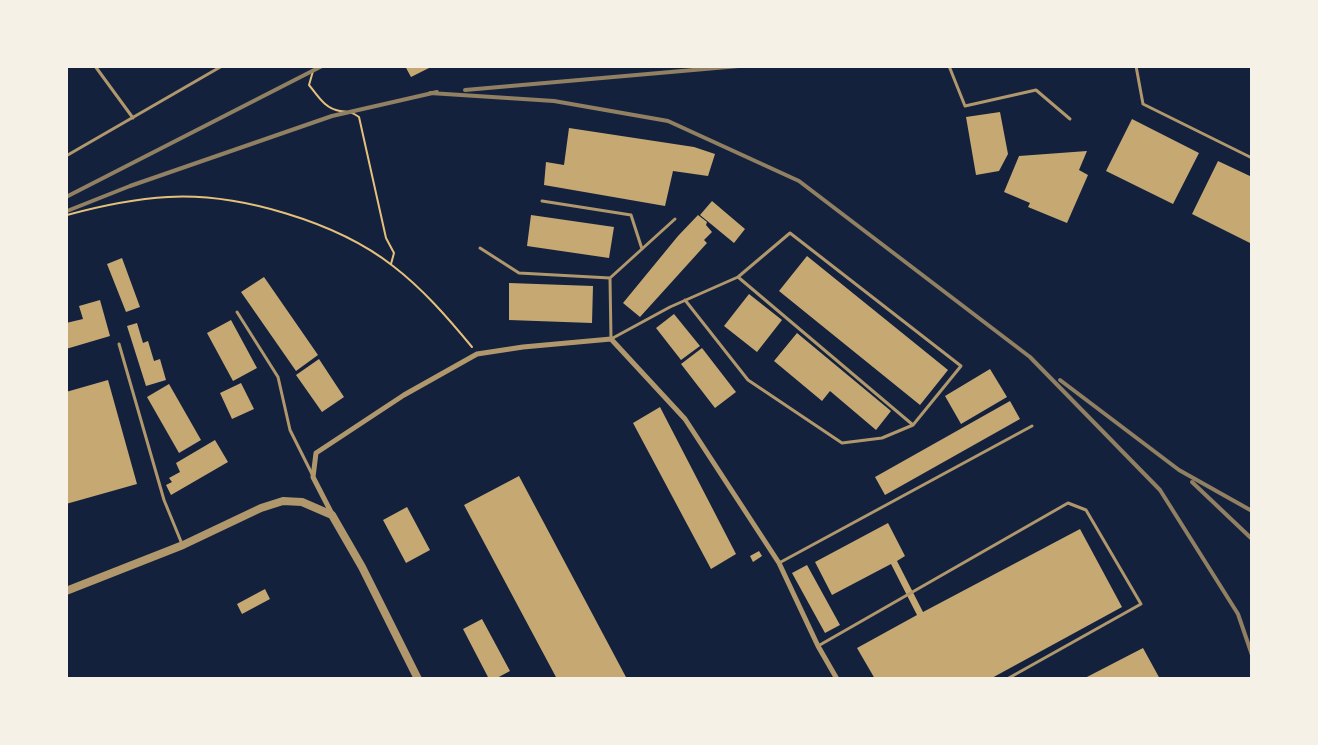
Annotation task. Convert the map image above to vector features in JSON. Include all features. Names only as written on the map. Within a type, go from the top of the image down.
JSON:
[{"type":"street","points":[[418,679],[362,567],[332,515],[313,476],[316,453],[404,395],[477,354],[523,347],[611,339],[685,419],[779,563],[818,646],[837,679]]},
{"type":"street","points":[[66,591],[183,545],[261,508],[283,501],[302,502],[332,515]]},
{"type":"lane","points":[[95,66],[133,118]]},
{"type":"lane","points":[[66,156],[222,66]]},
{"type":"lane","points":[[949,66],[965,106],[1036,90],[1070,119]]},
{"type":"lane","points":[[1136,66],[1143,104],[1252,158]]},
{"type":"lane","points":[[542,201],[631,215],[642,249]]},
{"type":"lane","points":[[480,248],[519,273],[610,278],[675,219]]},
{"type":"lane","points":[[610,278],[611,339],[685,300],[738,277],[790,233],[962,366],[913,425],[882,438],[842,443],[748,380],[685,300]]},
{"type":"lane","points":[[738,277],[913,425]]},
{"type":"lane","points":[[237,312],[278,377],[290,430],[313,476]]},
{"type":"lane","points":[[120,344],[164,500],[183,545]]},
{"type":"lane","points":[[779,563],[1032,426]]},
{"type":"lane","points":[[818,646],[1068,504],[1086,510],[1141,604],[1007,679]]},
{"type":"path","points":[[313,71],[309,85],[326,106],[339,111],[351,111],[359,117],[386,238],[394,253],[391,264]]},
{"type":"path","points":[[67,211],[67,215],[101,206],[143,199],[169,197],[208,198],[280,212],[318,224],[360,243],[391,264],[430,298],[477,354]]},
{"type":"building","points":[[405,66],[433,66],[411,77]]},
{"type":"building","points":[[1000,112],[1008,154],[999,171],[976,175],[966,117]]},
{"type":"building","points":[[1132,119],[1199,153],[1173,204],[1106,171]]},
{"type":"building","points":[[569,128],[694,147],[715,154],[708,176],[673,171],[665,206],[544,185],[546,162],[564,165]]},
{"type":"building","points":[[1087,151],[1079,170],[1088,175],[1067,223],[1028,207],[1030,203],[1004,192],[1019,156]]},
{"type":"building","points":[[1218,161],[1252,177],[1252,244],[1192,214]]},
{"type":"building","points":[[712,201],[745,229],[734,243],[700,215]]},
{"type":"building","points":[[531,215],[614,227],[609,258],[527,246]]},
{"type":"building","points":[[698,215],[707,222],[706,225],[712,232],[704,240],[707,243],[640,317],[623,303],[678,236]]},
{"type":"building","points":[[807,256],[948,370],[920,405],[779,291]]},
{"type":"building","points":[[122,258],[140,307],[126,312],[107,264]]},
{"type":"building","points":[[264,277],[318,355],[296,371],[241,292]]},
{"type":"building","points":[[509,283],[593,286],[592,323],[509,320]]},
{"type":"building","points":[[749,294],[782,320],[757,352],[724,326]]},
{"type":"building","points":[[100,300],[110,336],[66,349],[66,323],[83,319],[79,306]]},
{"type":"building","points":[[674,314],[700,346],[681,360],[656,328]]},
{"type":"building","points":[[231,320],[257,368],[233,381],[207,333]]},
{"type":"building","points":[[137,323],[143,343],[148,341],[154,361],[160,359],[166,380],[146,386],[127,326]]},
{"type":"building","points":[[797,333],[891,411],[876,430],[830,391],[822,401],[774,361]]},
{"type":"building","points":[[702,348],[736,392],[715,408],[681,364]]},
{"type":"building","points":[[319,359],[344,397],[322,412],[296,375]]},
{"type":"building","points":[[990,369],[1007,397],[961,424],[945,396]]},
{"type":"building","points":[[108,380],[137,484],[66,504],[66,392]]},
{"type":"building","points":[[241,383],[254,409],[232,419],[220,393]]},
{"type":"building","points":[[169,384],[201,440],[179,453],[147,397]]},
{"type":"building","points":[[1010,401],[1020,419],[885,495],[875,477]]},
{"type":"building","points":[[660,407],[736,554],[711,569],[633,423]]},
{"type":"building","points":[[215,440],[228,462],[171,495],[166,485],[172,482],[169,478],[180,472],[176,463]]},
{"type":"building","points":[[519,476],[627,679],[557,679],[464,505]]},
{"type":"building","points":[[407,507],[430,550],[406,563],[383,520]]},
{"type":"building","points":[[888,523],[905,556],[897,561],[923,612],[1080,529],[1122,607],[990,679],[875,679],[857,648],[917,615],[891,564],[832,595],[815,562]]},
{"type":"building","points":[[759,551],[762,556],[753,562],[750,556]]},
{"type":"building","points":[[807,565],[840,625],[825,633],[792,573]]},
{"type":"building","points":[[265,589],[270,599],[242,614],[237,604]]},
{"type":"building","points":[[482,619],[510,671],[495,679],[489,679],[463,629]]},
{"type":"building","points":[[1143,648],[1160,679],[1083,679]]},
{"type":"railway","points":[[66,197],[322,66]]},
{"type":"railway","points":[[465,90],[739,66]]},
{"type":"railway","points":[[67,211],[130,186],[332,116],[437,92]]},
{"type":"railway","points":[[430,93],[554,101],[668,121],[799,181],[1030,357],[1160,490],[1238,614],[1252,655]]},
{"type":"railway","points":[[1060,380],[1179,470],[1252,511]]},
{"type":"railway","points":[[1192,482],[1252,539]]}]
